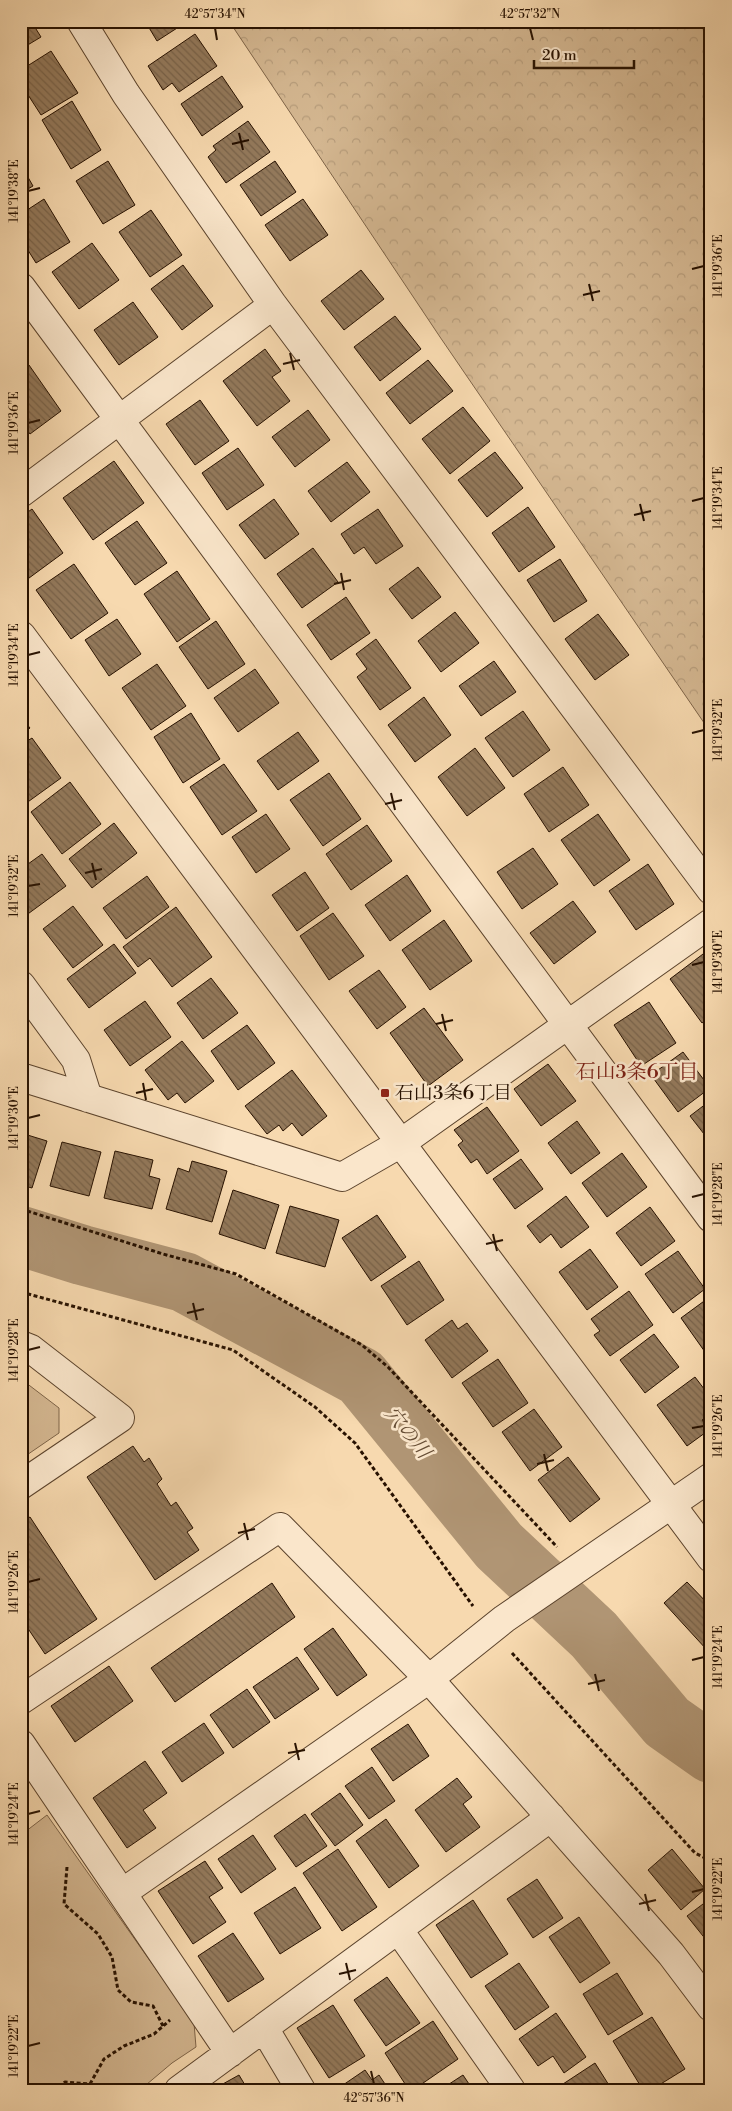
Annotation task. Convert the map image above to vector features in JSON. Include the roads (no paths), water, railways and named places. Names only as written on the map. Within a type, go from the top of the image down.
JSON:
[{"type":"street","points":[[81,21],[126,94],[273,305],[711,890]]},
{"type":"street","points":[[21,286],[711,1218]]},
{"type":"street","points":[[21,493],[273,305]]},
{"type":"street","points":[[21,635],[711,1558]]},
{"type":"street","points":[[21,1077],[342,1177],[401,1144],[711,923]]},
{"type":"street","points":[[21,985],[76,1060],[88,1098]]},
{"type":"street","points":[[21,1345],[31,1349],[120,1418],[21,1485]]},
{"type":"street","points":[[122,1893],[429,1679],[498,1625],[577,1568],[671,1506],[711,1477]]},
{"type":"street","points":[[21,1700],[280,1527],[429,1679],[671,1954],[711,2007]]},
{"type":"street","points":[[21,1744],[230,2053]]},
{"type":"street","points":[[179,2090],[551,1817]]},
{"type":"street","points":[[398,1929],[511,2090]]},
{"type":"street","points":[[264,2028],[301,2090]]},
{"type":"waterway","name":"穴の川","points":[[21,1236],[82,1255],[184,1282],[361,1377],[499,1546],[594,1635],[667,1722],[711,1753]]},
{"type":"place","name":"石山3条6丁目","points":[[385,1093]]},
{"type":"district","name":"石山3条6丁目","points":[[637,1072]]}]
